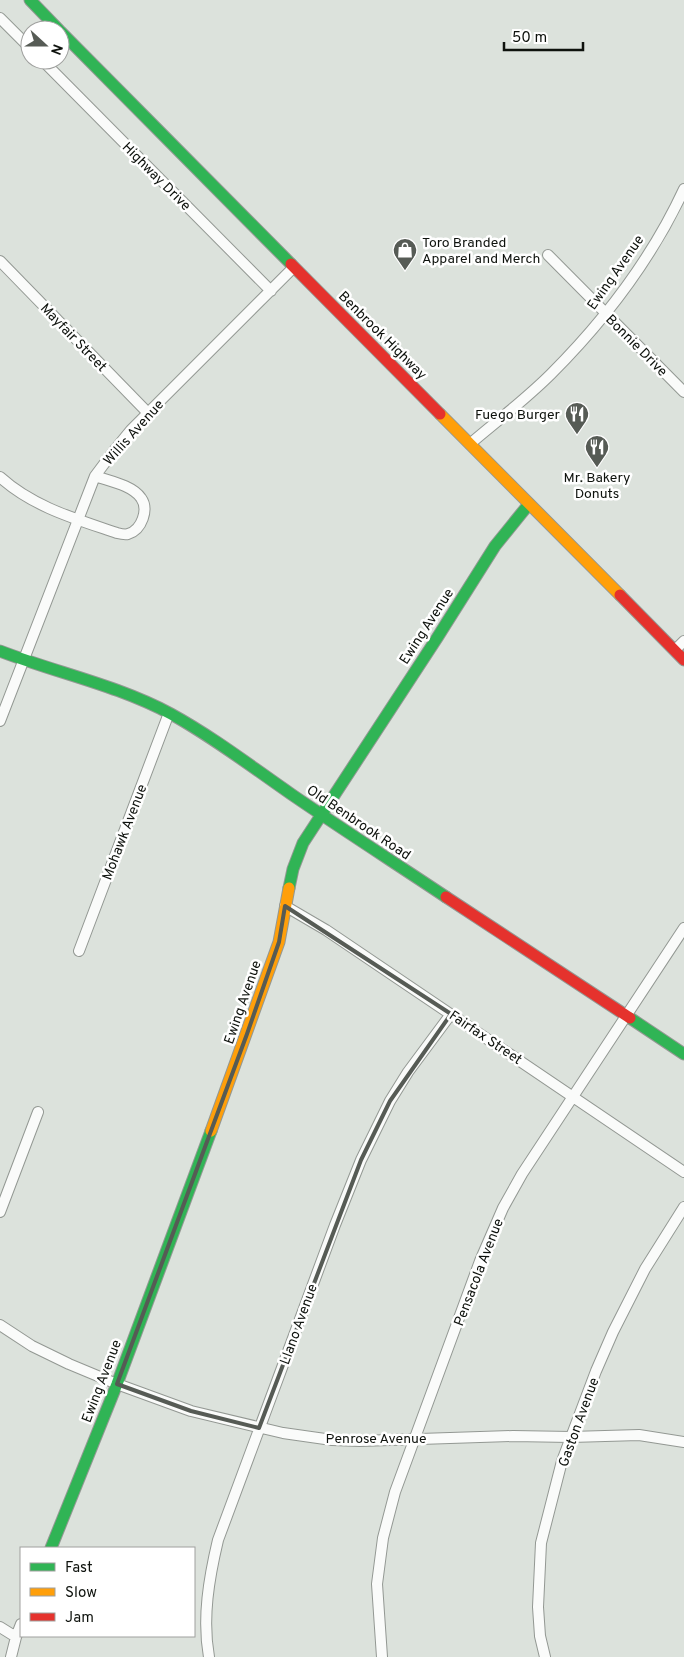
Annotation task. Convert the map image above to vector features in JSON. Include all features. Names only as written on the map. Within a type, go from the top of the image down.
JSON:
[{"type":"street","name":"Benbrook Highway","points":[[30,0],[50,20]]},
{"type":"street","points":[[0,18],[20,38]]},
{"type":"street","name":"Benbrook Highway","points":[[70,40],[684,660]]},
{"type":"street","name":"Highway Drive","points":[[52,70],[271,291]]},
{"type":"street","name":"Ewing Avenue","points":[[470,444],[550,375],[606,314],[651,249],[672,214],[684,189]]},
{"type":"street","name":"Bonnie Drive","points":[[548,255],[684,392]]},
{"type":"street","name":"Mayfair Street","points":[[0,261],[148,413]]},
{"type":"street","name":"Willis Avenue","points":[[0,721],[95,476],[113,452],[148,413],[294,267]]},
{"type":"street","points":[[0,477],[39,504],[117,533],[127,534],[133,532],[141,524],[144,516],[142,499],[136,493],[122,486],[95,476]]},
{"type":"street","name":"Ewing Avenue","points":[[51,1547],[117,1384],[247,1034],[279,942],[293,869],[302,843],[495,546],[529,504]]},
{"type":"street","points":[[675,650],[684,641]]},
{"type":"street","name":"Old Benbrook Road","points":[[0,651],[109,687],[194,727],[320,814],[684,1054]]},
{"type":"street","name":"Mohawk Avenue","points":[[79,951],[169,714]]},
{"type":"street","name":"Fairfax Street","points":[[285,906],[326,930],[684,1172]]},
{"type":"street","name":"Pensacola Avenue","points":[[382,1657],[377,1584],[383,1538],[395,1492],[480,1261],[503,1208],[522,1174],[684,928]]},
{"type":"street","name":"Llano Avenue","points":[[209,1657],[206,1608],[212,1565],[218,1540],[335,1225],[361,1160],[395,1094],[408,1072],[451,1014]]},
{"type":"street","points":[[0,1212],[38,1112]]},
{"type":"street","name":"Gaston Avenue","points":[[545,1657],[540,1636],[538,1606],[541,1543],[562,1461],[613,1332],[645,1269],[684,1207]]},
{"type":"street","name":"Penrose Avenue","points":[[0,1326],[32,1346],[117,1384],[191,1411],[283,1434],[332,1440],[360,1441],[513,1436],[639,1435],[684,1442]]},
{"type":"street","points":[[0,1627],[16,1637]]},
{"type":"street","points":[[11,1657],[20,1627]]},
{"type":"highlighted area","points":[[285,906],[451,1014],[390,1101],[361,1160],[259,1428],[191,1411],[117,1384],[247,1034],[279,942]]},
{"type":"traffic: fast","points":[[30,0],[49,20]]},
{"type":"traffic: fast","points":[[70,41],[291,264]]},
{"type":"traffic: fast","points":[[289,888],[293,869],[303,843],[495,546],[529,504]]},
{"type":"traffic: fast","points":[[0,651],[130,695],[171,714],[217,742],[310,807],[446,897]]},
{"type":"traffic: fast","points":[[630,1018],[684,1054]]},
{"type":"traffic: fast","points":[[51,1547],[117,1384],[211,1131]]},
{"type":"traffic: slow","points":[[440,414],[620,595]]},
{"type":"traffic: slow","points":[[211,1131],[279,942],[289,888]]},
{"type":"traffic: jam","points":[[291,264],[440,414]]},
{"type":"traffic: jam","points":[[620,595],[684,660]]},
{"type":"traffic: jam","points":[[446,897],[630,1018]]},
{"type":"place","name":"Toro Branded Apparel and Merch","points":[[405,271]]},
{"type":"place","name":"Fuego Burger","points":[[577,435]]},
{"type":"place","name":"Mr. Bakery Donuts","points":[[597,468]]}]
